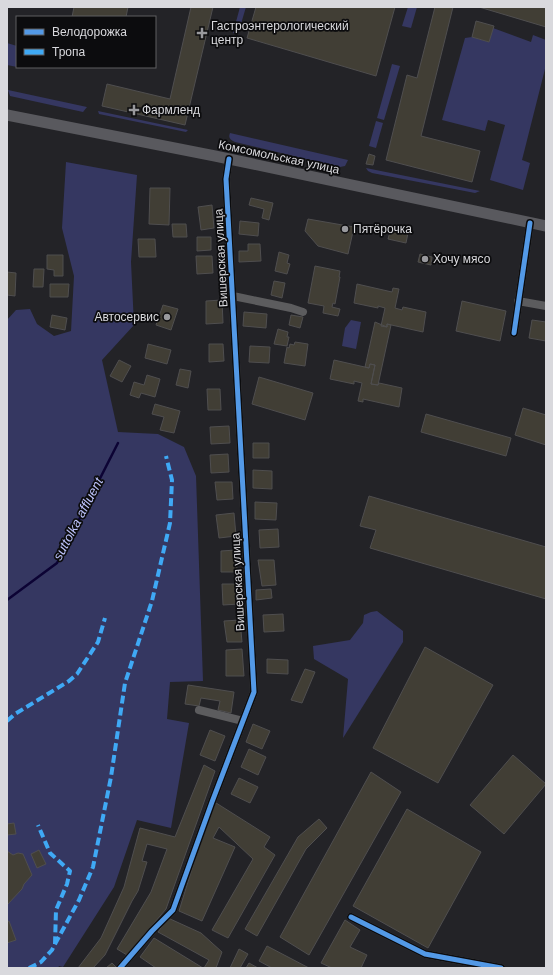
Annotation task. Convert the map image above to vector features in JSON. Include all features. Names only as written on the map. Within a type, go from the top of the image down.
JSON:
[{"type":"main road","name":"Комсомольская улица","points":[[7,115],[229,159],[546,226]]},
{"type":"street","name":"Вишерская улица","points":[[120,968],[152,931],[174,910],[212,802],[254,692],[226,178],[229,159]]},
{"type":"street","points":[[514,333],[530,223]]},
{"type":"street","points":[[232,296],[291,308],[302,312]]},
{"type":"street","points":[[518,301],[546,306]]},
{"type":"street","points":[[199,710],[243,720]]},
{"type":"street","points":[[351,917],[425,954],[501,968]]},
{"type":"shaded area","points":[[240,7],[246,7],[238,34],[233,33]]},
{"type":"shaded area","points":[[408,7],[417,7],[411,28],[402,26]]},
{"type":"shaded area","points":[[493,28],[531,42],[533,35],[546,40],[546,65],[522,160],[530,163],[523,190],[490,180],[505,125],[488,120],[485,131],[442,120],[465,38],[472,37],[489,42]]},
{"type":"shaded area","points":[[7,43],[16,46],[16,67],[7,65]]},
{"type":"shaded area","points":[[392,64],[400,66],[384,120],[377,118]]},
{"type":"shaded area","points":[[8,90],[87,107],[83,112],[10,96]]},
{"type":"shaded area","points":[[98,111],[188,130],[186,132],[99,114]]},
{"type":"shaded area","points":[[376,121],[383,123],[376,148],[369,146]]},
{"type":"shaded area","points":[[230,133],[348,160],[345,166],[340,167],[235,142],[230,139]]},
{"type":"shaded area","points":[[66,162],[137,175],[131,262],[134,325],[102,360],[118,432],[158,434],[184,447],[196,476],[203,681],[170,682],[167,719],[189,723],[171,828],[137,820],[114,887],[63,967],[7,968],[7,320],[16,310],[30,309],[37,324],[54,336],[71,331],[74,276],[62,228]]},
{"type":"shaded area","points":[[366,168],[480,191],[475,193],[372,173]]},
{"type":"shaded area","points":[[351,320],[361,322],[356,349],[342,346],[345,328]]},
{"type":"shaded area","points":[[377,611],[403,631],[403,642],[343,738],[348,679],[314,659],[313,646],[350,640],[363,623],[364,615]]},
{"type":"building","points":[[74,7],[128,7],[126,16],[72,16]]},
{"type":"building","points":[[191,7],[213,7],[185,125],[102,106],[107,84],[170,99]]},
{"type":"building","points":[[256,7],[395,7],[376,76],[247,38]]},
{"type":"building","points":[[435,7],[453,7],[421,136],[480,151],[472,182],[386,160],[407,75],[417,78]]},
{"type":"building","points":[[479,7],[546,8],[546,27]]},
{"type":"building","points":[[476,21],[494,26],[489,42],[472,37]]},
{"type":"building","points":[[369,154],[375,156],[373,165],[366,164]]},
{"type":"building","points":[[150,188],[170,188],[169,225],[149,224]]},
{"type":"building","points":[[251,198],[273,203],[269,220],[262,218],[264,209],[249,205]]},
{"type":"building","points":[[212,205],[214,228],[201,230],[198,207]]},
{"type":"building","points":[[308,219],[354,227],[348,254],[318,246],[305,231]]},
{"type":"building","points":[[240,221],[259,223],[258,236],[239,234]]},
{"type":"building","points":[[172,224],[186,224],[187,237],[173,237]]},
{"type":"building","points":[[391,228],[408,233],[406,243],[388,239]]},
{"type":"building","points":[[197,237],[211,237],[211,250],[197,251]]},
{"type":"building","points":[[138,239],[155,239],[156,257],[139,257]]},
{"type":"building","points":[[248,244],[260,244],[261,261],[239,262],[239,251],[248,251]]},
{"type":"building","points":[[279,252],[289,255],[287,263],[290,264],[287,274],[275,271]]},
{"type":"building","points":[[420,254],[432,257],[431,265],[418,262]]},
{"type":"building","points":[[47,255],[63,255],[63,276],[54,276],[54,270],[47,269]]},
{"type":"building","points":[[196,256],[212,256],[213,273],[197,274]]},
{"type":"building","points":[[315,266],[340,271],[335,304],[333,303],[332,307],[340,309],[338,316],[323,313],[324,306],[308,303]]},
{"type":"building","points":[[34,269],[44,269],[43,287],[33,287]]},
{"type":"building","points":[[7,272],[16,273],[15,296],[7,295]]},
{"type":"building","points":[[274,281],[285,283],[282,298],[271,295]]},
{"type":"building","points":[[50,284],[69,284],[68,297],[50,297]]},
{"type":"building","points":[[357,284],[392,292],[393,288],[399,289],[395,308],[402,310],[403,307],[426,312],[423,332],[387,324],[387,327],[381,326],[385,308],[354,303]]},
{"type":"building","points":[[222,300],[223,323],[206,324],[206,301]]},
{"type":"building","points":[[462,301],[506,311],[500,341],[456,331]]},
{"type":"building","name":"Автосервис","points":[[163,305],[178,309],[171,330],[156,325]]},
{"type":"building","points":[[244,312],[267,314],[266,328],[243,326]]},
{"type":"building","points":[[52,315],[67,318],[65,330],[50,327]]},
{"type":"building","points":[[291,315],[303,317],[300,328],[289,325]]},
{"type":"building","points":[[532,320],[546,322],[546,341],[529,338]]},
{"type":"building","points":[[375,322],[387,327],[387,324],[391,325],[378,385],[371,384],[375,365],[370,364],[369,368],[365,367]]},
{"type":"building","points":[[278,329],[288,332],[287,337],[289,337],[287,346],[274,344]]},
{"type":"building","points":[[295,342],[308,344],[305,366],[284,363],[287,347],[289,348],[290,344],[294,345]]},
{"type":"building","points":[[148,344],[171,350],[167,364],[145,358]]},
{"type":"building","points":[[209,344],[223,344],[224,361],[209,362]]},
{"type":"building","points":[[250,346],[270,347],[269,363],[249,362]]},
{"type":"building","points":[[119,360],[131,366],[122,382],[110,376]]},
{"type":"building","points":[[334,360],[369,368],[370,364],[375,365],[371,384],[378,385],[379,383],[402,388],[399,407],[363,399],[363,402],[358,401],[362,383],[354,381],[354,384],[330,379]]},
{"type":"building","points":[[180,369],[191,371],[188,388],[176,385]]},
{"type":"building","points":[[147,375],[160,379],[155,397],[141,393],[139,398],[130,395],[134,382],[144,385]]},
{"type":"building","points":[[259,377],[313,393],[305,420],[252,404]]},
{"type":"building","points":[[207,389],[220,389],[221,410],[208,410]]},
{"type":"building","points":[[155,404],[180,411],[174,433],[160,430],[164,417],[152,414]]},
{"type":"building","points":[[523,408],[546,415],[546,445],[515,435]]},
{"type":"building","points":[[426,414],[511,438],[506,456],[421,432]]},
{"type":"building","points":[[229,426],[230,443],[211,444],[210,427]]},
{"type":"building","points":[[253,443],[269,443],[269,458],[253,458]]},
{"type":"building","points":[[228,454],[229,472],[211,473],[210,455]]},
{"type":"building","points":[[253,470],[272,471],[272,489],[253,488]]},
{"type":"building","points":[[215,482],[232,482],[233,499],[217,500]]},
{"type":"building","points":[[369,496],[546,547],[546,599],[370,548],[376,530],[360,526]]},
{"type":"building","points":[[255,502],[277,503],[276,520],[255,519]]},
{"type":"building","points":[[234,513],[236,536],[219,538],[216,515]]},
{"type":"building","points":[[278,529],[279,547],[260,548],[259,530]]},
{"type":"building","points":[[236,550],[237,572],[221,572],[221,551]]},
{"type":"building","points":[[258,560],[274,560],[276,585],[262,586]]},
{"type":"building","points":[[222,584],[238,584],[239,604],[223,605]]},
{"type":"building","points":[[271,589],[272,598],[256,600],[256,590]]},
{"type":"building","points":[[283,614],[284,631],[264,632],[263,615]]},
{"type":"building","points":[[240,620],[242,642],[227,642],[224,621]]},
{"type":"building","points":[[425,647],[493,685],[438,783],[373,748]]},
{"type":"building","points":[[242,649],[244,676],[226,676],[226,650]]},
{"type":"building","points":[[267,659],[288,660],[288,674],[267,673]]},
{"type":"building","points":[[305,669],[315,672],[302,703],[291,700]]},
{"type":"building","points":[[188,685],[234,692],[231,713],[218,710],[220,701],[201,698],[199,706],[185,704]]},
{"type":"building","points":[[253,724],[270,731],[262,749],[246,742]]},
{"type":"building","points":[[210,730],[225,736],[215,761],[200,755]]},
{"type":"building","points":[[249,749],[266,757],[258,775],[241,767]]},
{"type":"building","points":[[513,755],[546,784],[504,834],[470,805]]},
{"type":"building","points":[[204,765],[215,771],[166,909],[127,955],[117,949],[151,892],[167,849],[147,844],[142,861],[147,862],[138,891],[105,955],[93,968],[78,968],[101,938],[124,887],[140,828],[175,837]]},
{"type":"building","points":[[371,772],[401,792],[309,955],[280,937]]},
{"type":"building","points":[[239,778],[258,787],[250,803],[231,794]]},
{"type":"building","points":[[213,801],[270,837],[264,847],[275,855],[228,938],[212,930],[253,859],[219,827],[213,838],[235,847],[202,921],[179,911]]},
{"type":"building","points":[[407,809],[481,852],[428,948],[353,906]]},
{"type":"building","points":[[319,819],[327,828],[306,849],[257,936],[245,929],[298,837]]},
{"type":"building","points":[[14,823],[16,834],[7,835],[7,824]]},
{"type":"building","points":[[39,850],[46,864],[37,868],[31,854]]},
{"type":"building","points":[[7,851],[13,855],[18,853],[23,854],[32,875],[24,884],[22,889],[7,905]]},
{"type":"building","points":[[168,918],[201,933],[222,952],[216,968],[204,968],[209,960],[158,932]]},
{"type":"building","points":[[345,920],[360,930],[350,947],[367,955],[361,968],[332,968],[321,963]]},
{"type":"building","points":[[9,921],[16,940],[7,943],[7,922]]},
{"type":"building","points":[[154,938],[203,968],[156,968],[140,957]]},
{"type":"building","points":[[267,946],[309,968],[272,968],[259,961]]},
{"type":"building","points":[[239,949],[248,954],[240,968],[230,968]]},
{"type":"building","points":[[112,963],[116,967],[115,968],[106,968]]},
{"type":"building","points":[[249,963],[258,968],[246,968]]},
{"type":"waterway","name":"suttolka affluent","points":[[7,600],[57,563],[118,443]]},
{"type":"marked path","points":[[55,944],[79,900],[93,867],[111,777],[125,683],[152,601],[170,523],[172,480],[166,456]]},
{"type":"marked path","points":[[7,721],[15,714],[69,681],[77,674],[98,642],[105,618]]},
{"type":"marked path","points":[[29,968],[41,962],[52,950],[55,944],[56,910],[67,884],[70,871],[50,853],[38,825]]},
{"type":"cycle path","points":[[120,968],[152,931],[173,910],[254,692],[226,179],[229,159]]},
{"type":"cycle path","points":[[514,333],[530,223]]},
{"type":"cycle path","points":[[351,917],[425,954],[501,968]]},
{"type":"place","name":"Гастроэнтерологический центр","points":[[202,33]]},
{"type":"place","name":"Фармленд","points":[[134,110]]},
{"type":"place","name":"Пятёрочка","points":[[345,229]]},
{"type":"place","name":"Хочу мясо","points":[[425,259]]},
{"type":"place","name":"Автосервис","points":[[167,317]]}]
